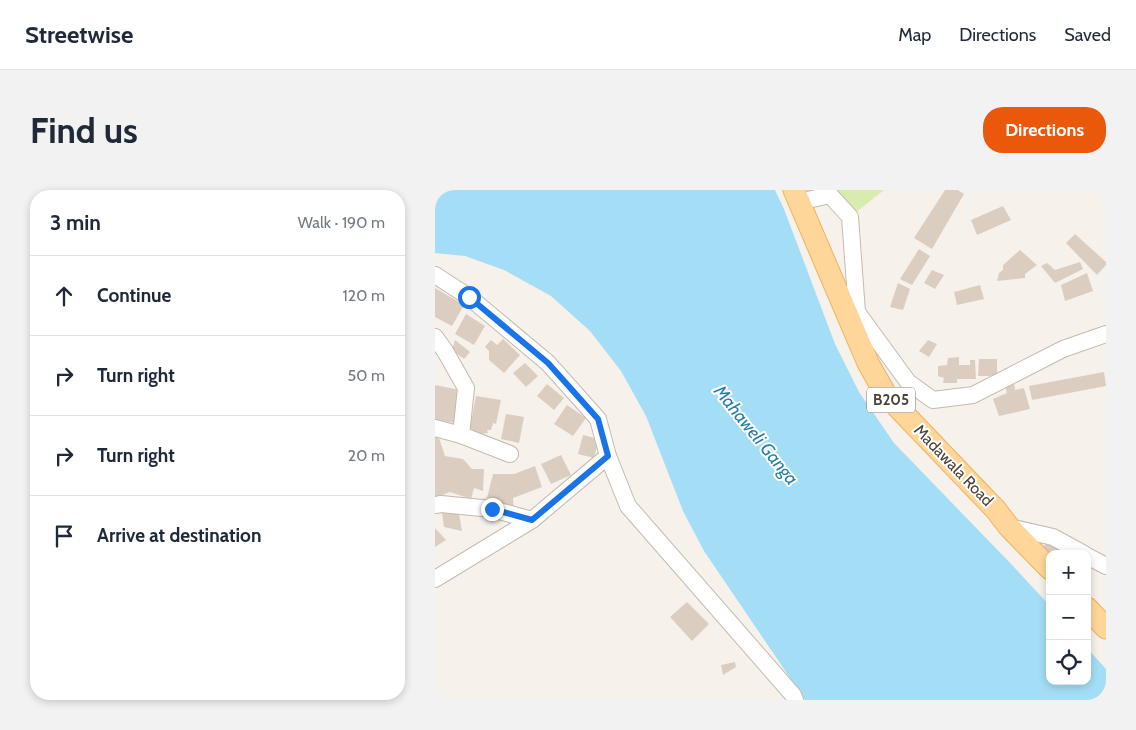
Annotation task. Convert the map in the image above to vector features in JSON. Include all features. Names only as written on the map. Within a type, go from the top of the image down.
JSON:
[{"type":"main road","name":"Madawala Road","points":[[796,196],[868,363],[886,395],[1046,565]]},
{"type":"main road","points":[[1091,612],[1106,628]]},
{"type":"street","points":[[796,196],[830,195],[850,216],[857,312],[908,382],[933,400],[973,395],[1063,349],[1106,334]]},
{"type":"street","points":[[435,275],[469,297],[548,363],[598,419],[608,456],[628,506],[787,687],[795,700]]},
{"type":"street","points":[[435,337],[445,350],[466,388],[461,435]]},
{"type":"street","points":[[435,428],[461,435],[510,454]]},
{"type":"street","points":[[435,579],[532,520],[608,456]]},
{"type":"street","points":[[435,505],[492,509],[532,520]]},
{"type":"street","points":[[1009,527],[1053,537],[1077,550]]},
{"type":"street","points":[[1091,558],[1106,566]]},
{"type":"green space","points":[[794,190],[884,190],[850,217],[830,195],[799,202]]},
{"type":"water","name":"Mahaweli Ganga","points":[[435,190],[775,190],[835,344],[859,392],[894,443],[1046,602],[1046,685],[1091,685],[1091,652],[1106,669],[1106,700],[805,700],[704,551],[683,511],[646,416],[621,371],[590,331],[551,296],[504,270],[465,256],[435,253]]},
{"type":"building","points":[[945,190],[958,190],[964,194],[932,249],[914,238]]},
{"type":"building","points":[[1003,206],[1011,220],[977,235],[971,220]]},
{"type":"building","points":[[1075,234],[1106,262],[1106,265],[1097,275],[1066,243]]},
{"type":"building","points":[[919,249],[930,256],[912,285],[900,279]]},
{"type":"building","points":[[1020,250],[1037,265],[1025,274],[1025,278],[997,281],[999,273],[1003,270],[1003,265]]},
{"type":"building","points":[[1080,262],[1083,269],[1055,283],[1041,266],[1047,263],[1055,270]]},
{"type":"building","points":[[932,270],[944,275],[935,289],[924,283]]},
{"type":"building","points":[[1087,273],[1093,291],[1065,301],[1061,285]]},
{"type":"building","points":[[898,283],[910,289],[903,310],[890,307]]},
{"type":"building","points":[[980,285],[984,299],[957,305],[954,292]]},
{"type":"building","points":[[435,288],[464,305],[452,326],[435,317]]},
{"type":"building","points":[[466,314],[485,326],[474,345],[455,334]]},
{"type":"building","points":[[503,339],[520,355],[504,373],[489,360],[489,351],[485,347],[491,340],[497,345]]},
{"type":"building","points":[[455,340],[470,352],[464,359],[452,350]]},
{"type":"building","points":[[928,340],[937,344],[929,357],[919,351]]},
{"type":"building","points":[[959,357],[959,365],[970,365],[970,360],[975,360],[976,379],[957,379],[957,383],[943,383],[944,378],[938,376],[938,366],[947,365],[948,358]]},
{"type":"building","points":[[979,359],[997,359],[997,376],[978,376]]},
{"type":"building","points":[[525,363],[538,376],[526,387],[513,373]]},
{"type":"building","points":[[1104,372],[1106,386],[1032,400],[1029,386]]},
{"type":"building","points":[[1004,382],[1014,382],[1015,390],[1024,388],[1030,409],[999,416],[993,399],[1007,393]]},
{"type":"building","points":[[547,384],[564,398],[554,410],[537,396]]},
{"type":"building","points":[[435,385],[460,390],[455,423],[435,420]]},
{"type":"building","points":[[476,396],[501,400],[496,424],[493,423],[491,430],[487,430],[488,433],[479,434],[470,428]]},
{"type":"building","points":[[567,405],[586,418],[573,436],[554,424]]},
{"type":"building","points":[[506,414],[524,417],[519,443],[501,439]]},
{"type":"building","points":[[435,435],[438,435],[445,456],[463,459],[472,469],[484,469],[483,491],[474,488],[471,499],[450,492],[435,498]]},
{"type":"building","points":[[583,435],[599,439],[594,458],[578,454]]},
{"type":"building","points":[[561,455],[571,475],[551,484],[541,464]]},
{"type":"building","points":[[535,466],[542,487],[513,498],[514,510],[486,502],[493,474],[514,474]]},
{"type":"building","points":[[442,512],[459,514],[462,531],[444,527]]},
{"type":"building","points":[[435,528],[446,540],[435,547]]},
{"type":"building","points":[[1052,541],[1060,550],[1046,550],[1043,546]]},
{"type":"building","points":[[687,602],[709,624],[692,641],[670,617]]},
{"type":"building","points":[[735,662],[736,667],[723,675],[721,665]]},
{"type":"route","points":[[469,297],[548,363],[598,419],[608,456],[532,520],[492,509]]}]
